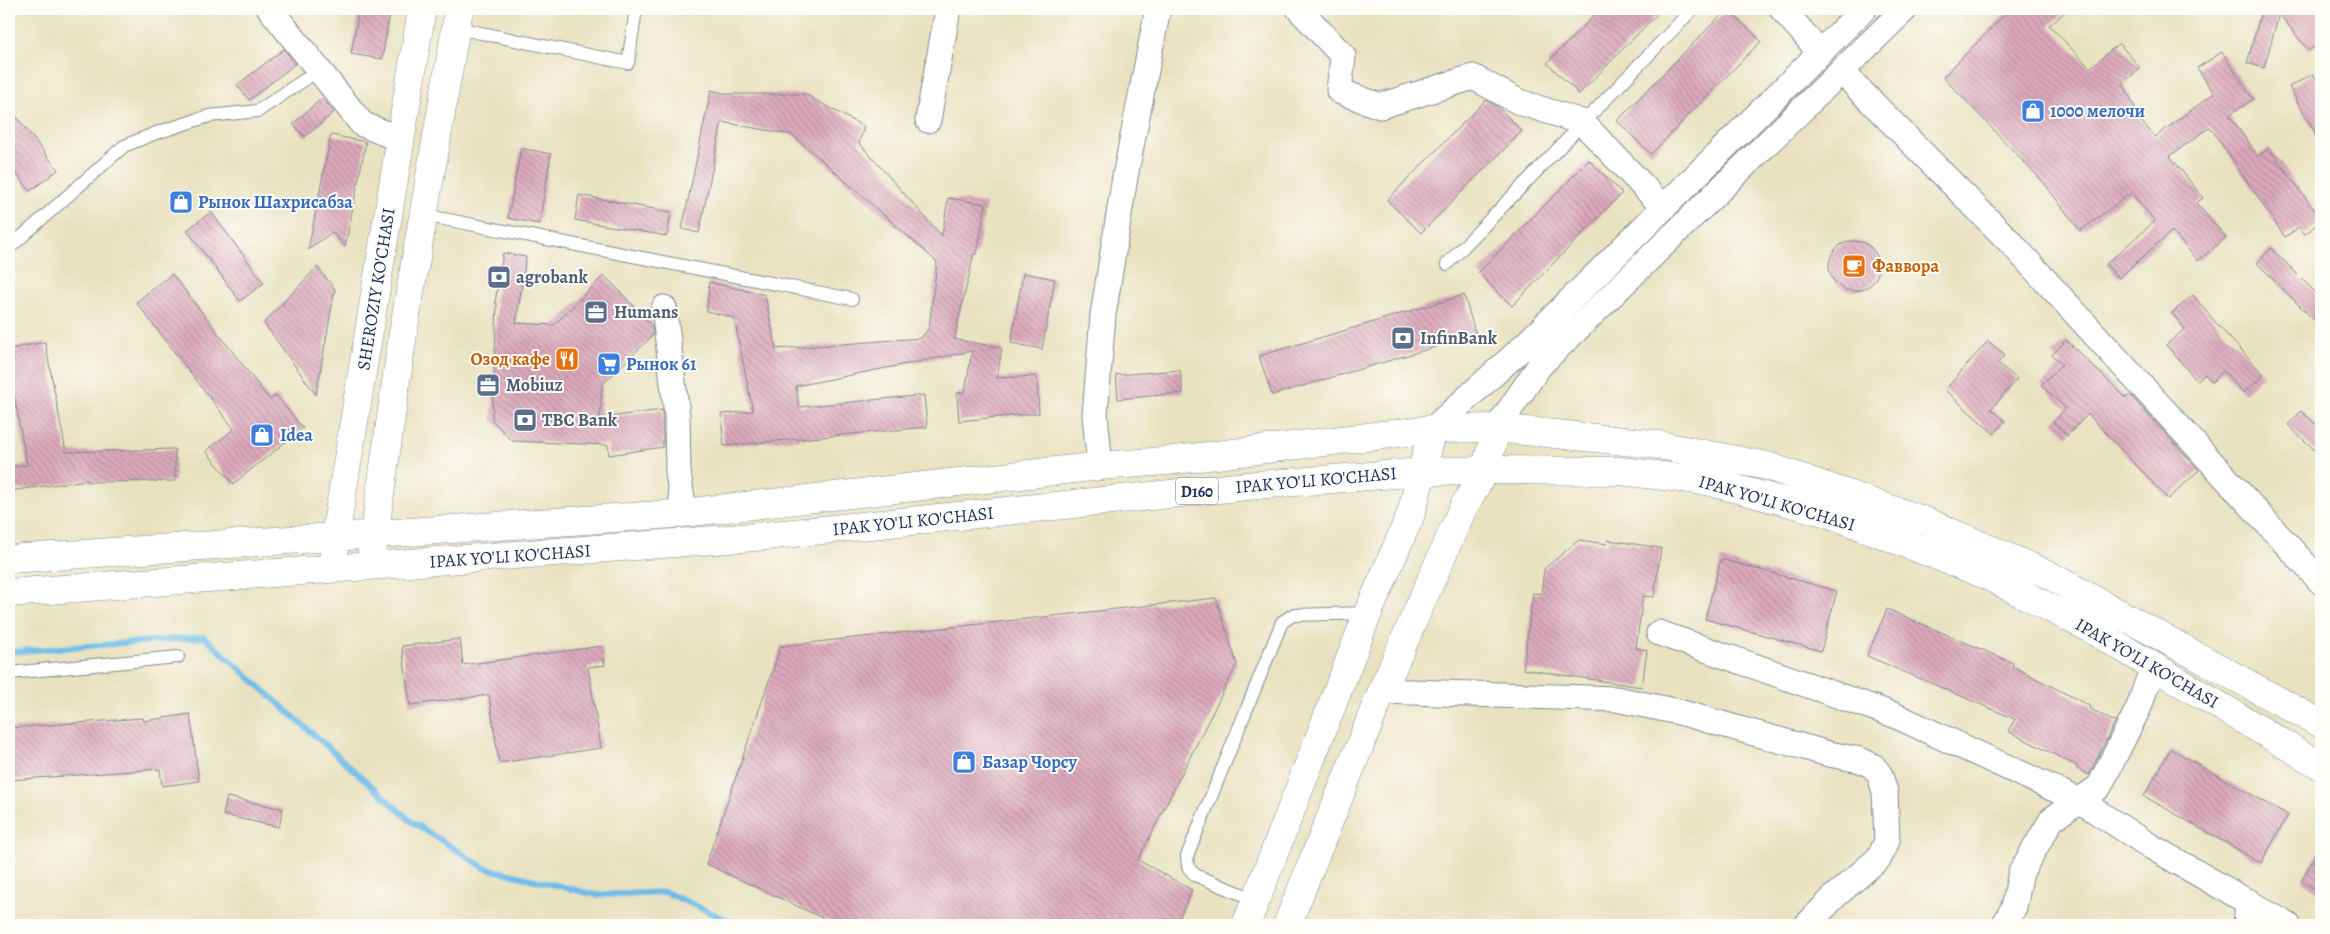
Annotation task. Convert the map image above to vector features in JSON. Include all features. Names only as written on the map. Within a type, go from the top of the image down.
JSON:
[{"type":"main road","name":"SHEROZIY KO'CHASI","points":[[333,570],[335,537],[372,322],[399,139],[422,9]]},
{"type":"main road","name":"SHEROZIY KO'CHASI","points":[[371,567],[374,534],[423,215],[458,18]]},
{"type":"main road","name":"IPAK YO'LI KO'CHASI","points":[[9,559],[684,512],[1100,466],[1166,461],[1433,429],[1497,428],[1653,444],[1767,466],[1925,521],[2047,574],[2321,724]]},
{"type":"main road","points":[[1287,925],[1319,851],[1382,691],[1463,508],[1485,470],[1497,428]]},
{"type":"main road","points":[[1246,925],[1368,614],[1411,514],[1420,472],[1433,429]]},
{"type":"main road","name":"IPAK YO'LI KO'CHASI","points":[[9,593],[755,537],[1257,485],[1420,472],[1620,470],[1707,481],[1828,513],[1988,576],[2089,628],[2321,766]]},
{"type":"street","points":[[270,9],[362,124],[399,139]]},
{"type":"street","points":[[928,120],[948,9]]},
{"type":"street","points":[[1100,466],[1095,415],[1103,315],[1126,177],[1158,9]]},
{"type":"street","points":[[1299,9],[1342,56],[1339,91],[1380,106],[1474,77],[1519,102],[1582,122],[1663,207]]},
{"type":"street","points":[[1782,9],[1820,52]]},
{"type":"street","points":[[1433,429],[1520,350],[1864,9]]},
{"type":"street","points":[[1497,428],[1540,365],[1905,9]]},
{"type":"street","points":[[1841,72],[2012,244],[2321,582]]},
{"type":"street","points":[[664,308],[677,415],[678,472],[684,512]]},
{"type":"street","points":[[1659,633],[1894,716],[2080,801],[2150,846],[2288,925]]},
{"type":"street","points":[[2004,925],[2014,907],[2021,872],[2052,819],[2099,787],[2139,707],[2153,666]]},
{"type":"street","points":[[1382,691],[1616,699],[1679,712],[1829,754],[1860,760],[1873,766],[1880,775],[1885,792],[1887,841],[1879,858],[1841,891],[1807,925]]},
{"type":"street","points":[[2246,925],[2248,901]]},
{"type":"lane","points":[[458,18],[628,63],[636,9]]},
{"type":"lane","points":[[1447,264],[1693,9]]},
{"type":"lane","points":[[9,248],[124,146],[156,133],[209,116],[258,110],[319,70]]},
{"type":"lane","points":[[423,215],[852,299]]},
{"type":"lane","points":[[1256,900],[1195,875],[1188,867],[1187,856],[1282,622],[1293,615],[1368,614]]},
{"type":"lane","points":[[9,673],[178,657]]},
{"type":"building","points":[[359,9],[390,12],[382,59],[351,54]]},
{"type":"building","points":[[1601,9],[1662,9],[1579,94],[1547,63]]},
{"type":"building","points":[[1727,9],[1761,41],[1651,154],[1617,121]]},
{"type":"building","points":[[2010,9],[2069,9],[2049,25],[2090,68],[2119,43],[2140,68],[2123,83],[2142,122],[2155,137],[2214,93],[2197,68],[2222,52],[2253,99],[2229,115],[2258,156],[2269,148],[2321,219],[2321,222],[2305,234],[2299,227],[2285,237],[2210,127],[2170,156],[2203,198],[2196,203],[2226,237],[2198,261],[2172,231],[2119,278],[2106,264],[2155,221],[2131,193],[2080,231],[2045,184],[1943,77]]},
{"type":"building","points":[[2262,9],[2321,9],[2321,41],[2309,51],[2279,14],[2264,68],[2247,63]]},
{"type":"building","points":[[284,49],[295,64],[249,100],[237,85]]},
{"type":"building","points":[[2313,74],[2321,87],[2321,143],[2289,87]]},
{"type":"building","points":[[711,90],[727,94],[805,94],[864,127],[859,143],[942,236],[948,198],[986,204],[977,254],[974,254],[954,339],[1002,348],[997,378],[1037,376],[1039,413],[959,421],[957,393],[965,392],[972,351],[796,386],[799,407],[924,395],[927,427],[724,446],[721,414],[753,411],[734,318],[707,311],[709,282],[765,295],[776,349],[921,338],[929,328],[937,262],[793,135],[722,122],[699,233],[682,229]]},
{"type":"building","points":[[322,98],[334,112],[305,137],[293,124]]},
{"type":"building","points":[[1486,100],[1498,107],[1522,131],[1421,233],[1387,200]]},
{"type":"building","points":[[9,107],[58,170],[30,191],[9,164]]},
{"type":"building","points":[[331,135],[366,142],[345,247],[332,232],[308,250]]},
{"type":"building","points":[[521,148],[551,154],[539,224],[508,218]]},
{"type":"building","points":[[1589,160],[1622,193],[1512,306],[1478,273]]},
{"type":"building","points":[[579,195],[671,212],[667,236],[575,220]]},
{"type":"building","points":[[211,212],[264,283],[240,301],[187,230]]},
{"type":"building","name":"Фаввора","points":[[1854,241],[1863,243],[1874,252],[1879,266],[1877,275],[1868,286],[1854,291],[1845,289],[1834,280],[1829,266],[1831,257],[1840,246]]},
{"type":"building","points":[[2271,248],[2321,298],[2321,327],[2257,263]]},
{"type":"building","points":[[503,253],[526,257],[516,323],[554,325],[604,275],[651,324],[653,335],[602,385],[600,418],[662,410],[663,447],[609,455],[608,445],[512,441],[492,420],[497,303],[495,303]]},
{"type":"building","points":[[317,267],[335,289],[316,395],[264,323]]},
{"type":"building","points":[[1023,273],[1055,279],[1042,349],[1011,343]]},
{"type":"building","points":[[172,274],[270,400],[276,395],[303,428],[233,484],[206,451],[234,429],[136,302]]},
{"type":"building","points":[[1464,295],[1476,335],[1272,395],[1259,356]]},
{"type":"building","points":[[2193,295],[2264,375],[2244,393],[2223,371],[2212,382],[2205,374],[2197,381],[2166,345],[2185,329],[2172,313]]},
{"type":"building","points":[[2066,340],[2126,398],[2130,395],[2199,470],[2168,499],[2088,414],[2067,436],[2053,422],[2066,409],[2041,385],[2062,364],[2052,355]]},
{"type":"building","points":[[1988,341],[2005,355],[1998,363],[2017,379],[1991,409],[2005,421],[1994,434],[1945,390]]},
{"type":"building","points":[[45,342],[66,452],[175,449],[175,481],[88,482],[88,480],[9,491],[9,467],[27,465],[9,368],[9,349]]},
{"type":"building","points":[[1180,370],[1183,393],[1118,399],[1116,375]]},
{"type":"building","points":[[2301,411],[2321,429],[2321,456],[2288,425]]},
{"type":"building","points":[[1579,540],[1607,544],[1608,540],[1661,548],[1654,597],[1643,596],[1636,648],[1647,650],[1642,687],[1523,669],[1533,593],[1541,594],[1544,569]]},
{"type":"building","points":[[1721,559],[1837,591],[1821,651],[1705,619]]},
{"type":"building","name":"Базар Чорсу","points":[[1216,598],[1237,664],[1138,860],[1192,890],[1176,925],[838,925],[706,864],[781,646]]},
{"type":"building","points":[[1887,609],[2013,663],[2012,666],[2090,706],[2089,708],[2115,722],[2089,775],[2076,768],[2077,766],[2008,731],[2015,719],[1867,656]]},
{"type":"building","points":[[460,639],[463,665],[602,646],[605,665],[588,667],[601,748],[499,763],[489,695],[410,705],[402,646]]},
{"type":"building","points":[[190,714],[199,781],[162,786],[160,769],[9,780],[9,728],[143,718],[144,721]]},
{"type":"building","points":[[2171,749],[2288,815],[2261,863],[2144,796]]},
{"type":"building","points":[[227,797],[283,809],[279,827],[223,815]]},
{"type":"building","points":[[2321,846],[2321,893],[2301,881]]},
{"type":"waterway","points":[[9,652],[204,637],[412,822],[485,868],[596,895],[665,892],[738,925]]},
{"type":"place","name":"1000 мелочи","points":[[2033,111]]},
{"type":"place","name":"Рынок Шахрисабза","points":[[181,202]]},
{"type":"place","name":"Фаввора","points":[[1854,266]]},
{"type":"place","name":"agrobank","points":[[499,277]]},
{"type":"place","name":"Humans","points":[[596,312]]},
{"type":"place","name":"InfinBank","points":[[1403,338]]},
{"type":"place","name":"Озод кафе","points":[[567,359]]},
{"type":"place","name":"Рынок 61","points":[[609,364]]},
{"type":"place","name":"Mobiuz","points":[[488,385]]},
{"type":"place","name":"TBC Bank","points":[[525,420]]},
{"type":"place","name":"Idea","points":[[262,435]]},
{"type":"place","name":"Базар Чорсу","points":[[964,762]]}]
